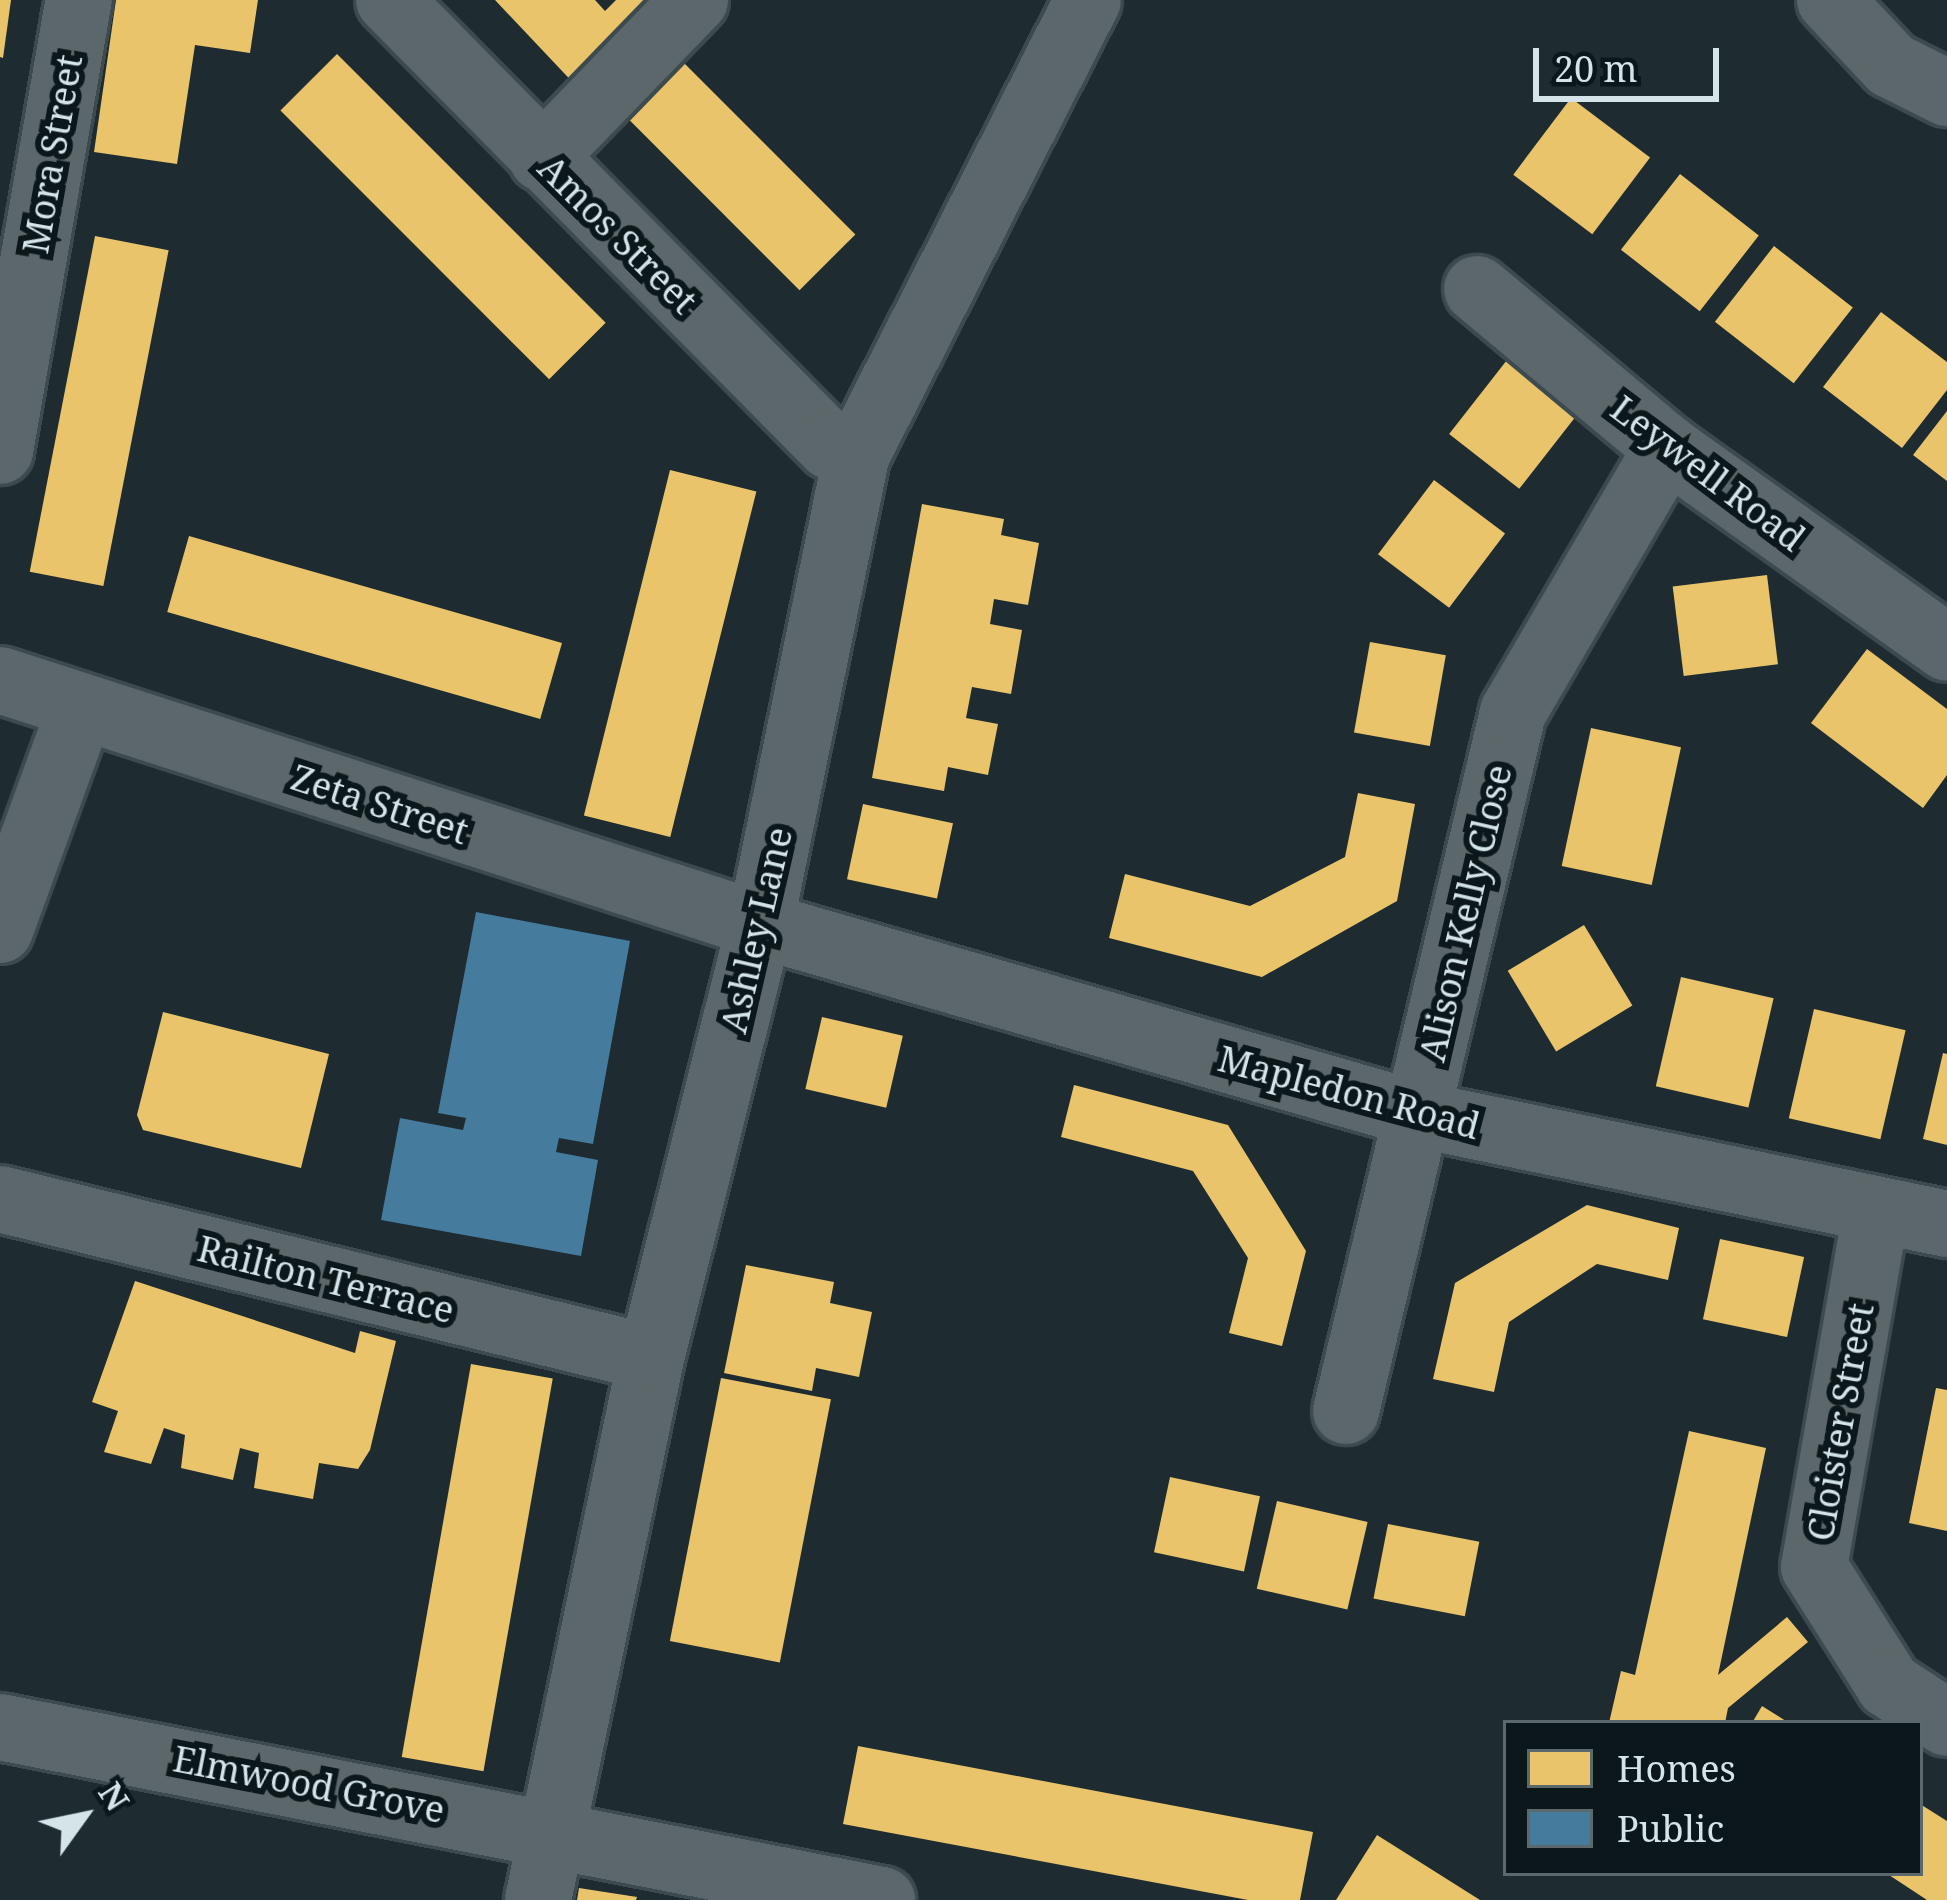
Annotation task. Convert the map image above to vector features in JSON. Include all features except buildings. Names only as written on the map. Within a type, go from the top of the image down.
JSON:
[{"type":"street","name":"Mora Street","points":[[0,451],[80,0]]},
{"type":"street","name":"Amos Street","points":[[389,0],[830,446],[857,454]]},
{"type":"street","points":[[542,158],[694,0]]},
{"type":"street","points":[[1830,0],[1891,64],[1947,93]]},
{"type":"street","name":"Ashley Lane","points":[[538,1900],[548,1828],[651,1358],[760,925],[857,454],[1082,2]]},
{"type":"street","name":"Leywell Road","points":[[1477,289],[1667,448],[1947,648]]},
{"type":"street","name":"Alison Kelly Close","points":[[1346,1411],[1513,712],[1667,448]]},
{"type":"street","name":"Zeta Street","points":[[0,680],[760,925]]},
{"type":"street","points":[[0,930],[81,708]]},
{"type":"street","name":"Mapledon Road","points":[[760,925],[1416,1114],[1947,1224]]},
{"type":"street","name":"Railton Terrace","points":[[0,1199],[651,1358]]},
{"type":"street","name":"Cloister Street","points":[[1876,1212],[1814,1567],[1889,1685],[1947,1723]]},
{"type":"street","name":"Elmwood Grove","points":[[0,1727],[548,1828],[881,1900]]}]
